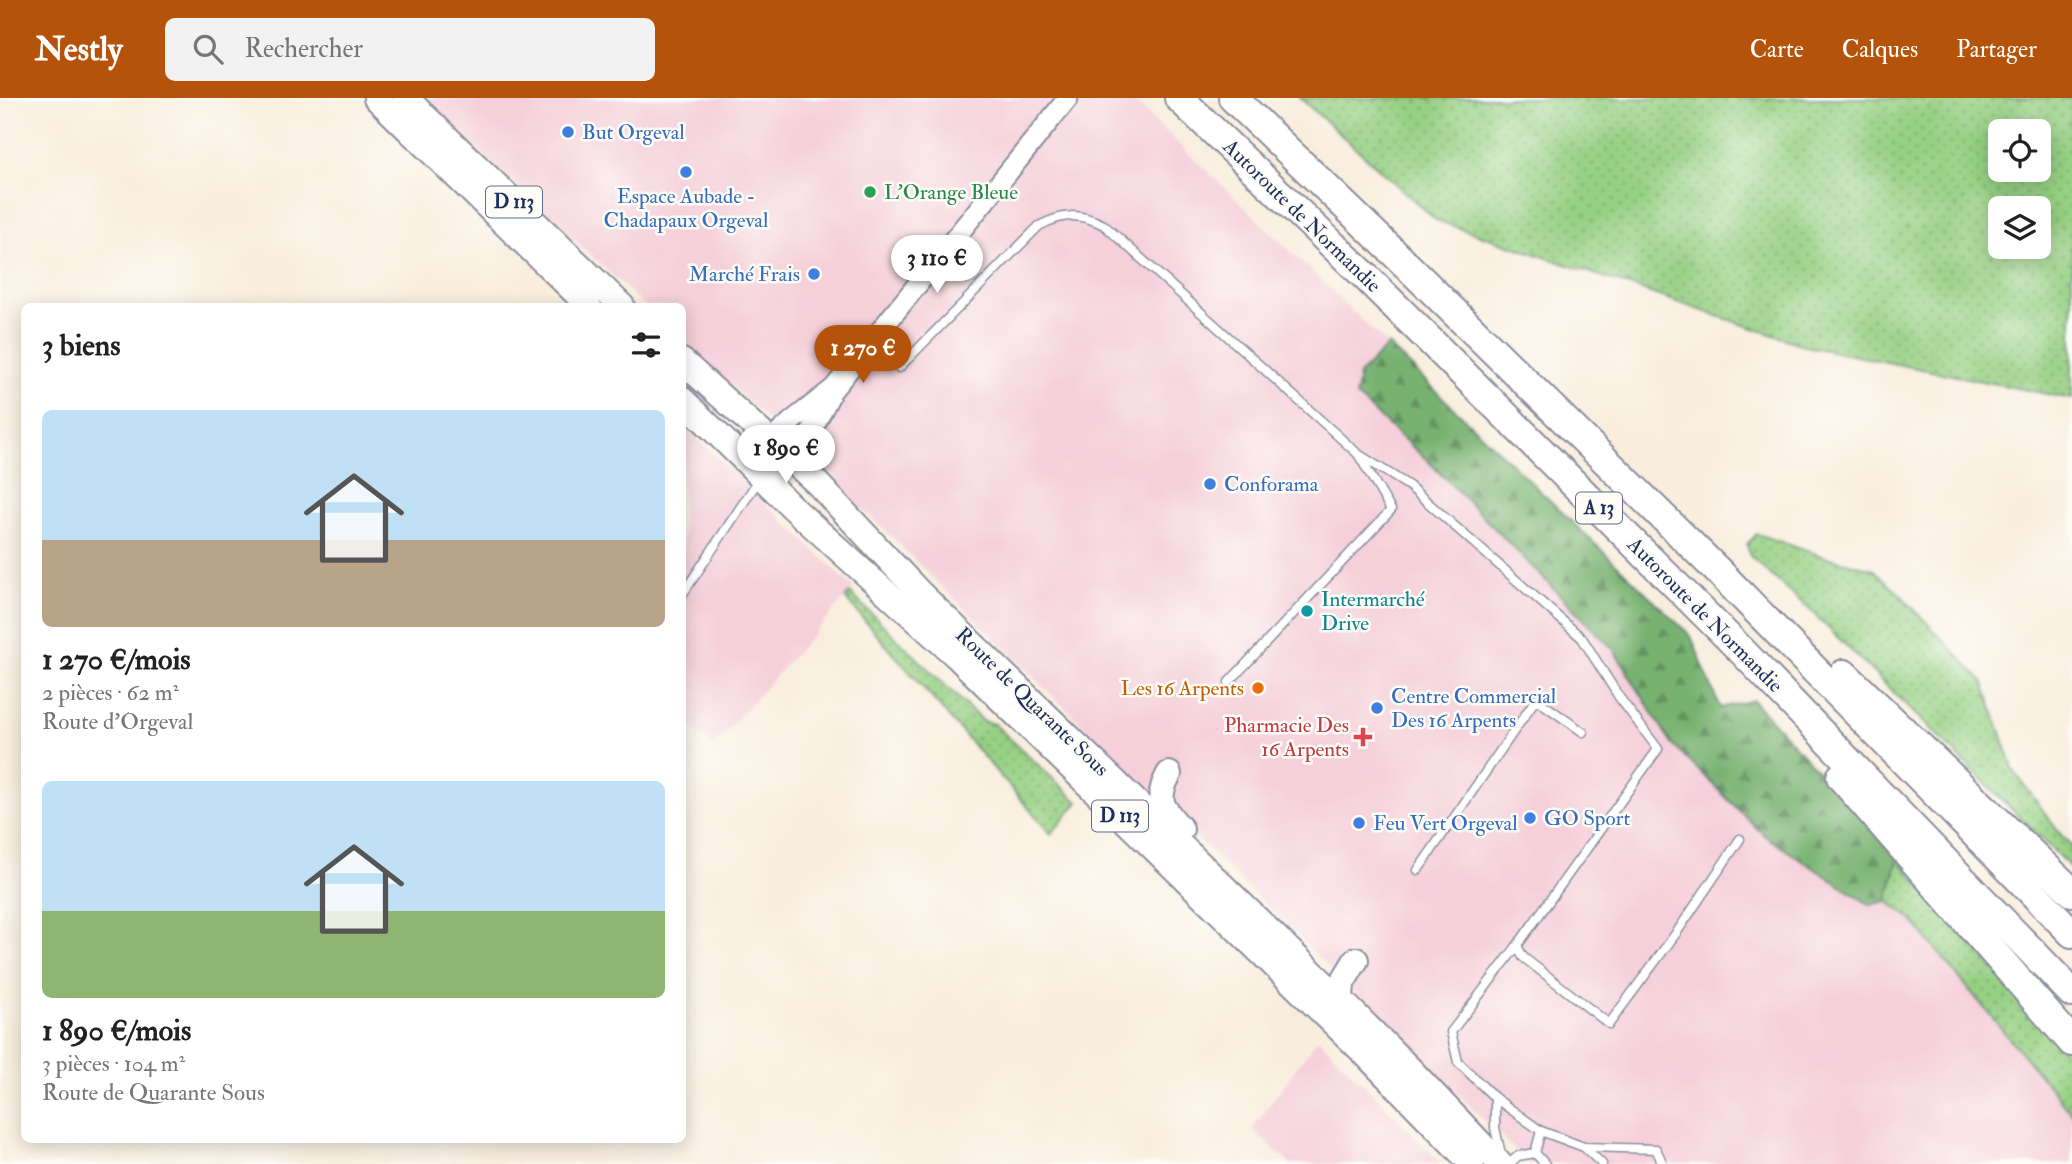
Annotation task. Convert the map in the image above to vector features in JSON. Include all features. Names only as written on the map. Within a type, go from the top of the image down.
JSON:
[{"type":"highway","name":"Autoroute de Normandie","points":[[1179,98],[1363,274],[1833,744],[2072,993]]},
{"type":"highway","name":"Autoroute de Normandie","points":[[1233,98],[1720,572],[2072,933]]},
{"type":"highway","points":[[1720,572],[1763,593],[2072,892]]},
{"type":"highway","points":[[1833,744],[1841,778],[2072,1042]]},
{"type":"main road","name":"D 113","points":[[376,98],[586,303]]},
{"type":"main road","name":"D 113","points":[[406,98],[619,303]]},
{"type":"main road","name":"Route de Quarante Sous","points":[[686,365],[792,459],[919,592],[1341,1000],[1502,1164]]},
{"type":"main road","name":"Route de Quarante Sous","points":[[686,403],[792,507],[965,666],[1364,1053],[1472,1164]]},
{"type":"main road","points":[[1169,775],[1161,796],[1164,810],[1186,834],[1181,845]]},
{"type":"main road","points":[[1341,1000],[1342,983],[1356,960]]},
{"type":"street","points":[[761,476],[792,459],[808,438],[834,388],[1068,98]]},
{"type":"street","points":[[761,476],[772,440],[834,388]]},
{"type":"lane","points":[[899,368],[1039,226],[1064,216],[1078,215],[1104,225],[1357,454],[1409,486],[1582,638],[1619,697],[1658,749],[1517,946],[1451,1032],[1458,1062],[1495,1098],[1541,1131],[1584,1147],[1656,1149],[1663,1164]]},
{"type":"lane","points":[[1229,682],[1391,510],[1357,454]]},
{"type":"lane","points":[[686,589],[761,476]]},
{"type":"lane","points":[[1418,870],[1536,699],[1583,732]]},
{"type":"lane","points":[[1517,946],[1523,957],[1609,1024],[1741,839]]},
{"type":"lane","points":[[1495,1098],[1495,1128],[1502,1164]]},
{"type":"lane","points":[[1535,1153],[1541,1131]]},
{"type":"lane","points":[[1584,1147],[1602,1164]]},
{"type":"lane","points":[[1509,1164],[1518,1156],[1535,1153]]},
{"type":"lane","points":[[1535,1153],[1545,1164]]},
{"type":"shaded area","points":[[422,98],[1131,98],[1658,609],[1777,825],[1910,917],[2072,1102],[2072,1164],[1529,1164],[882,528],[686,344],[686,303],[642,303]]},
{"type":"shaded area","points":[[686,428],[854,588],[713,746],[686,723]]},
{"type":"shaded area","points":[[1318,1038],[1442,1164],[1290,1164],[1252,1129]]},
{"type":"green space","points":[[1300,98],[2072,98],[2072,399],[1806,346],[1436,220]]},
{"type":"green space","points":[[1388,345],[1691,636],[1720,708],[1753,700],[1898,859],[1887,901],[1870,905],[1765,836],[1672,744],[1613,649],[1428,461],[1356,396],[1359,375]]},
{"type":"green space","points":[[1757,534],[1825,557],[1873,569],[1984,683],[2014,771],[2061,835],[2072,845],[2072,869],[1811,611],[1750,556],[1747,544]]},
{"type":"green space","points":[[850,593],[982,721],[994,724],[1078,802],[1051,834],[845,598]]},
{"type":"green space","points":[[1898,859],[2072,1059],[2072,1114],[1910,918],[1887,901]]},
{"type":"place","name":"But Orgeval","points":[[568,132]]},
{"type":"place","name":"Espace Aubade - Chadapaux Orgeval","points":[[686,172]]},
{"type":"place","name":"L'Orange Bleue","points":[[870,192]]},
{"type":"place","name":"Marché Frais","points":[[814,274]]},
{"type":"place","name":"Conforama","points":[[1210,484]]},
{"type":"place","name":"Intermarché Drive","points":[[1307,611]]},
{"type":"place","name":"Les 16 Arpents","points":[[1258,688]]},
{"type":"place","name":"Centre Commercial Des 16 Arpents","points":[[1377,708]]},
{"type":"place","name":"Pharmacie Des 16 Arpents","points":[[1363,737]]},
{"type":"place","name":"GO Sport","points":[[1530,818]]},
{"type":"place","name":"Feu Vert Orgeval","points":[[1359,823]]}]
